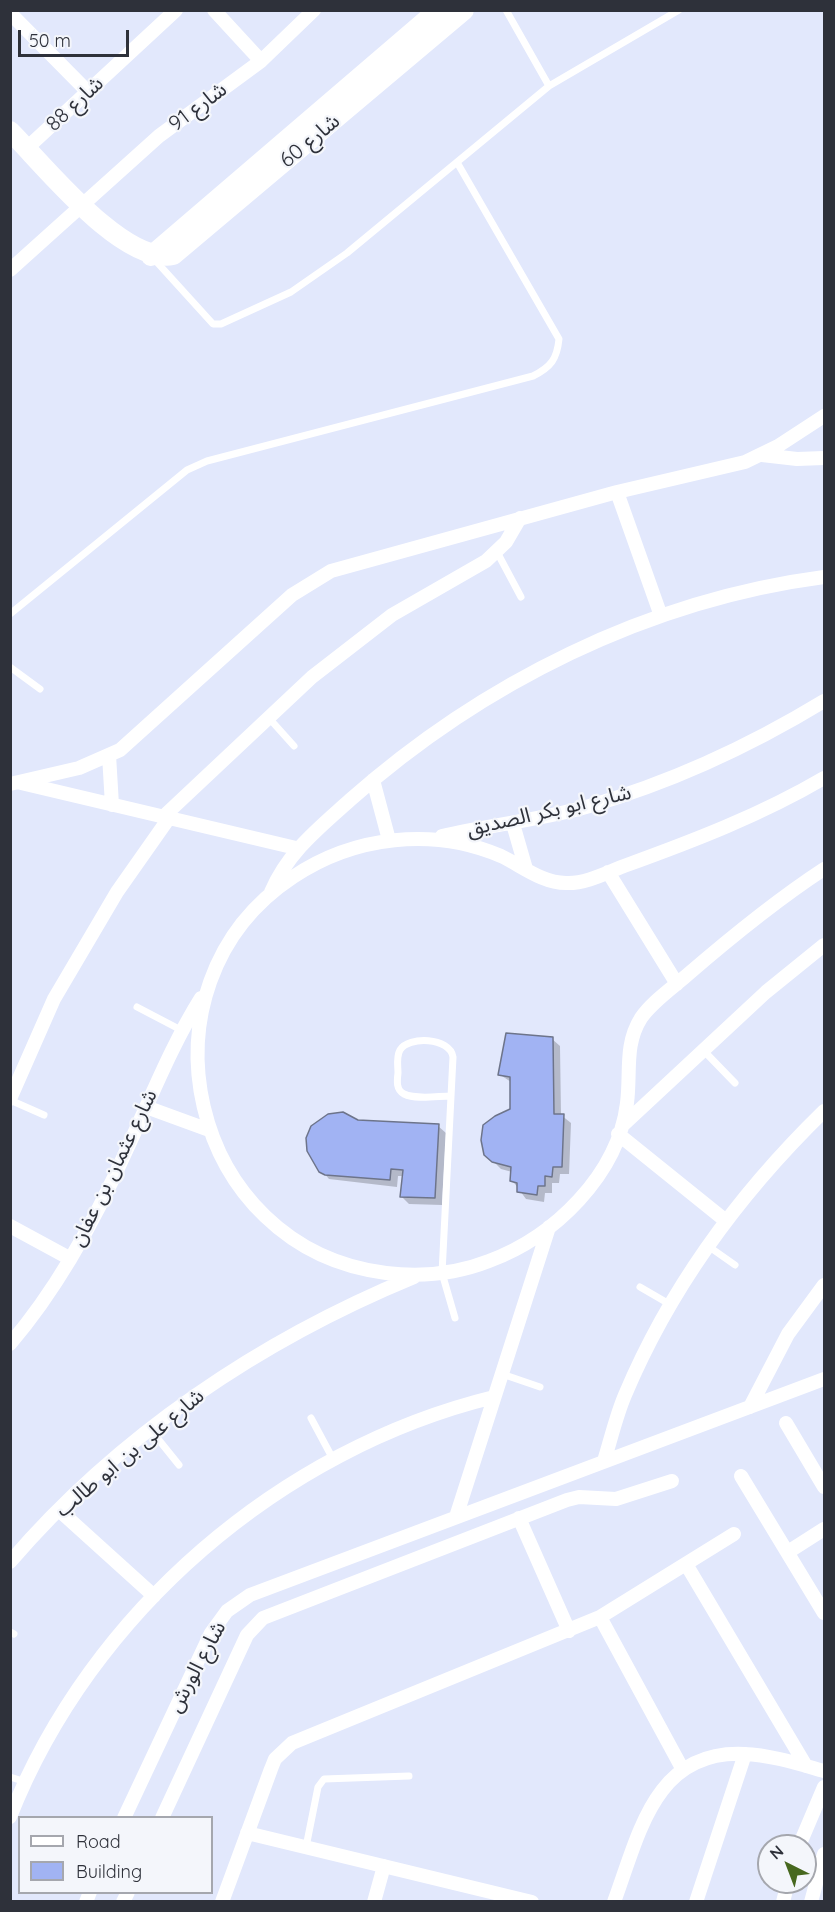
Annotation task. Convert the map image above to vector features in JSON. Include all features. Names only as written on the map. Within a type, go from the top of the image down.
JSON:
[{"type":"street","name":"شارع 88","points":[[16,139],[88,92],[176,10]]},
{"type":"street","points":[[214,10],[261,61]]},
{"type":"street","name":"شارع 91","points":[[10,270],[83,207],[159,136],[261,61],[314,10]]},
{"type":"street","name":"شارع 60","points":[[151,256],[438,10]]},
{"type":"street","name":"شارع 60","points":[[151,256],[173,255],[182,249],[464,10]]},
{"type":"street","points":[[10,13],[88,92]]},
{"type":"street","points":[[16,139],[83,207],[124,241],[151,256]]},
{"type":"street","points":[[14,783],[80,768],[110,756],[132,741],[292,596],[320,576],[343,566],[617,492],[728,467],[762,455],[825,416]]},
{"type":"street","points":[[762,455],[797,459],[825,458]]},
{"type":"street","points":[[617,492],[661,616]]},
{"type":"street","points":[[10,1100],[59,990],[117,892],[166,818],[268,717],[392,615],[474,569],[496,552],[520,518]]},
{"type":"street","points":[[270,895],[285,863],[296,848],[373,780],[435,733],[535,671],[611,635],[661,616],[731,595],[825,577]]},
{"type":"street","name":"شارع ابو بكر الصديق","points":[[433,839],[513,824],[585,807],[674,777],[760,737],[825,701]]},
{"type":"street","points":[[110,756],[112,805]]},
{"type":"street","points":[[825,778],[730,825],[608,872],[567,883],[546,880],[476,847],[433,839],[389,840],[346,850],[305,868],[270,895],[240,927],[217,965],[202,1007],[197,1051],[200,1095],[209,1130],[221,1157],[245,1194],[268,1218],[293,1239],[333,1259],[375,1271],[419,1275],[442,1273],[484,1263],[504,1255],[549,1227],[590,1186],[619,1131],[627,1106],[629,1051],[635,1029],[647,1011],[757,918],[825,869]]},
{"type":"street","points":[[373,780],[389,840]]},
{"type":"street","points":[[14,783],[296,848]]},
{"type":"street","points":[[513,824],[526,869]]},
{"type":"street","points":[[608,872],[677,984]]},
{"type":"street","points":[[619,1131],[766,992],[825,945]]},
{"type":"street","name":"شارع عثمان بن عفان","points":[[10,1344],[25,1328],[69,1258],[105,1194],[181,1030],[209,986]]},
{"type":"street","points":[[146,1107],[209,1130]]},
{"type":"street","points":[[604,1461],[624,1397],[671,1305],[708,1246],[773,1164],[825,1111]]},
{"type":"street","points":[[619,1131],[726,1221]]},
{"type":"street","points":[[10,1226],[69,1258]]},
{"type":"street","points":[[456,1517],[549,1227]]},
{"type":"street","name":"شارع على بن ابو طالب","points":[[10,1562],[60,1511],[150,1430],[214,1382],[293,1333],[334,1312],[419,1275]]},
{"type":"street","points":[[750,1407],[788,1334],[825,1285]]},
{"type":"street","name":"شارع الورش","points":[[125,1816],[204,1645],[227,1611],[262,1589],[825,1379]]},
{"type":"street","points":[[10,1817],[26,1782],[74,1697],[115,1640],[154,1596],[223,1532],[284,1488],[333,1459],[419,1419],[495,1397]]},
{"type":"street","points":[[786,1423],[825,1487]]},
{"type":"street","points":[[741,1476],[825,1613]]},
{"type":"street","points":[[163,1816],[247,1635],[257,1622],[567,1500],[579,1497],[616,1499],[672,1481]]},
{"type":"street","points":[[60,1511],[154,1596]]},
{"type":"street","points":[[519,1518],[569,1631]]},
{"type":"street","points":[[788,1552],[825,1529]]},
{"type":"street","points":[[222,1902],[275,1759],[292,1743],[600,1617],[734,1534]]},
{"type":"street","points":[[686,1564],[806,1766]]},
{"type":"street","points":[[600,1617],[683,1770]]},
{"type":"street","points":[[696,1902],[745,1754]]},
{"type":"street","points":[[614,1902],[649,1807],[664,1786],[683,1770],[702,1760],[723,1755],[745,1754],[825,1771]]},
{"type":"street","points":[[804,1834],[825,1787]]},
{"type":"street","points":[[247,1833],[384,1866],[487,1896],[532,1902]]},
{"type":"street","points":[[811,1902],[825,1854]]},
{"type":"street","points":[[374,1902],[384,1866]]},
{"type":"lane","points":[[506,10],[549,86]]},
{"type":"lane","points":[[151,256],[210,322],[221,324],[291,292],[348,253],[458,164],[549,86],[679,10]]},
{"type":"lane","points":[[10,614],[170,483],[197,465],[533,376],[548,369],[558,355],[559,339],[458,164]]},
{"type":"lane","points":[[496,552],[521,597]]},
{"type":"lane","points":[[10,667],[40,689]]},
{"type":"lane","points":[[268,717],[294,746]]},
{"type":"lane","points":[[137,1007],[181,1030]]},
{"type":"lane","points":[[451,1096],[410,1096],[401,1092],[397,1084],[398,1054],[403,1047],[409,1042],[441,1042],[449,1046],[453,1058],[442,1273],[455,1318]]},
{"type":"lane","points":[[703,1050],[735,1083]]},
{"type":"lane","points":[[10,1100],[44,1115]]},
{"type":"lane","points":[[708,1246],[735,1265]]},
{"type":"lane","points":[[640,1287],[671,1305]]},
{"type":"lane","points":[[502,1374],[540,1387]]},
{"type":"lane","points":[[311,1418],[333,1459]]},
{"type":"lane","points":[[150,1430],[179,1464]]},
{"type":"lane","points":[[306,1847],[318,1787],[324,1779],[409,1776]]},
{"type":"lane","points":[[10,1777],[26,1782]]},
{"type":"building","points":[[506,1033],[553,1037],[554,1114],[564,1114],[562,1167],[553,1167],[552,1177],[545,1176],[545,1186],[538,1186],[537,1195],[517,1192],[517,1183],[510,1181],[511,1167],[492,1162],[484,1155],[481,1140],[483,1125],[510,1109],[510,1077],[498,1075]]},
{"type":"building","points":[[343,1112],[358,1120],[439,1124],[435,1198],[400,1197],[403,1170],[391,1169],[390,1180],[325,1175],[319,1172],[307,1151],[306,1138],[311,1126],[328,1114]]}]
